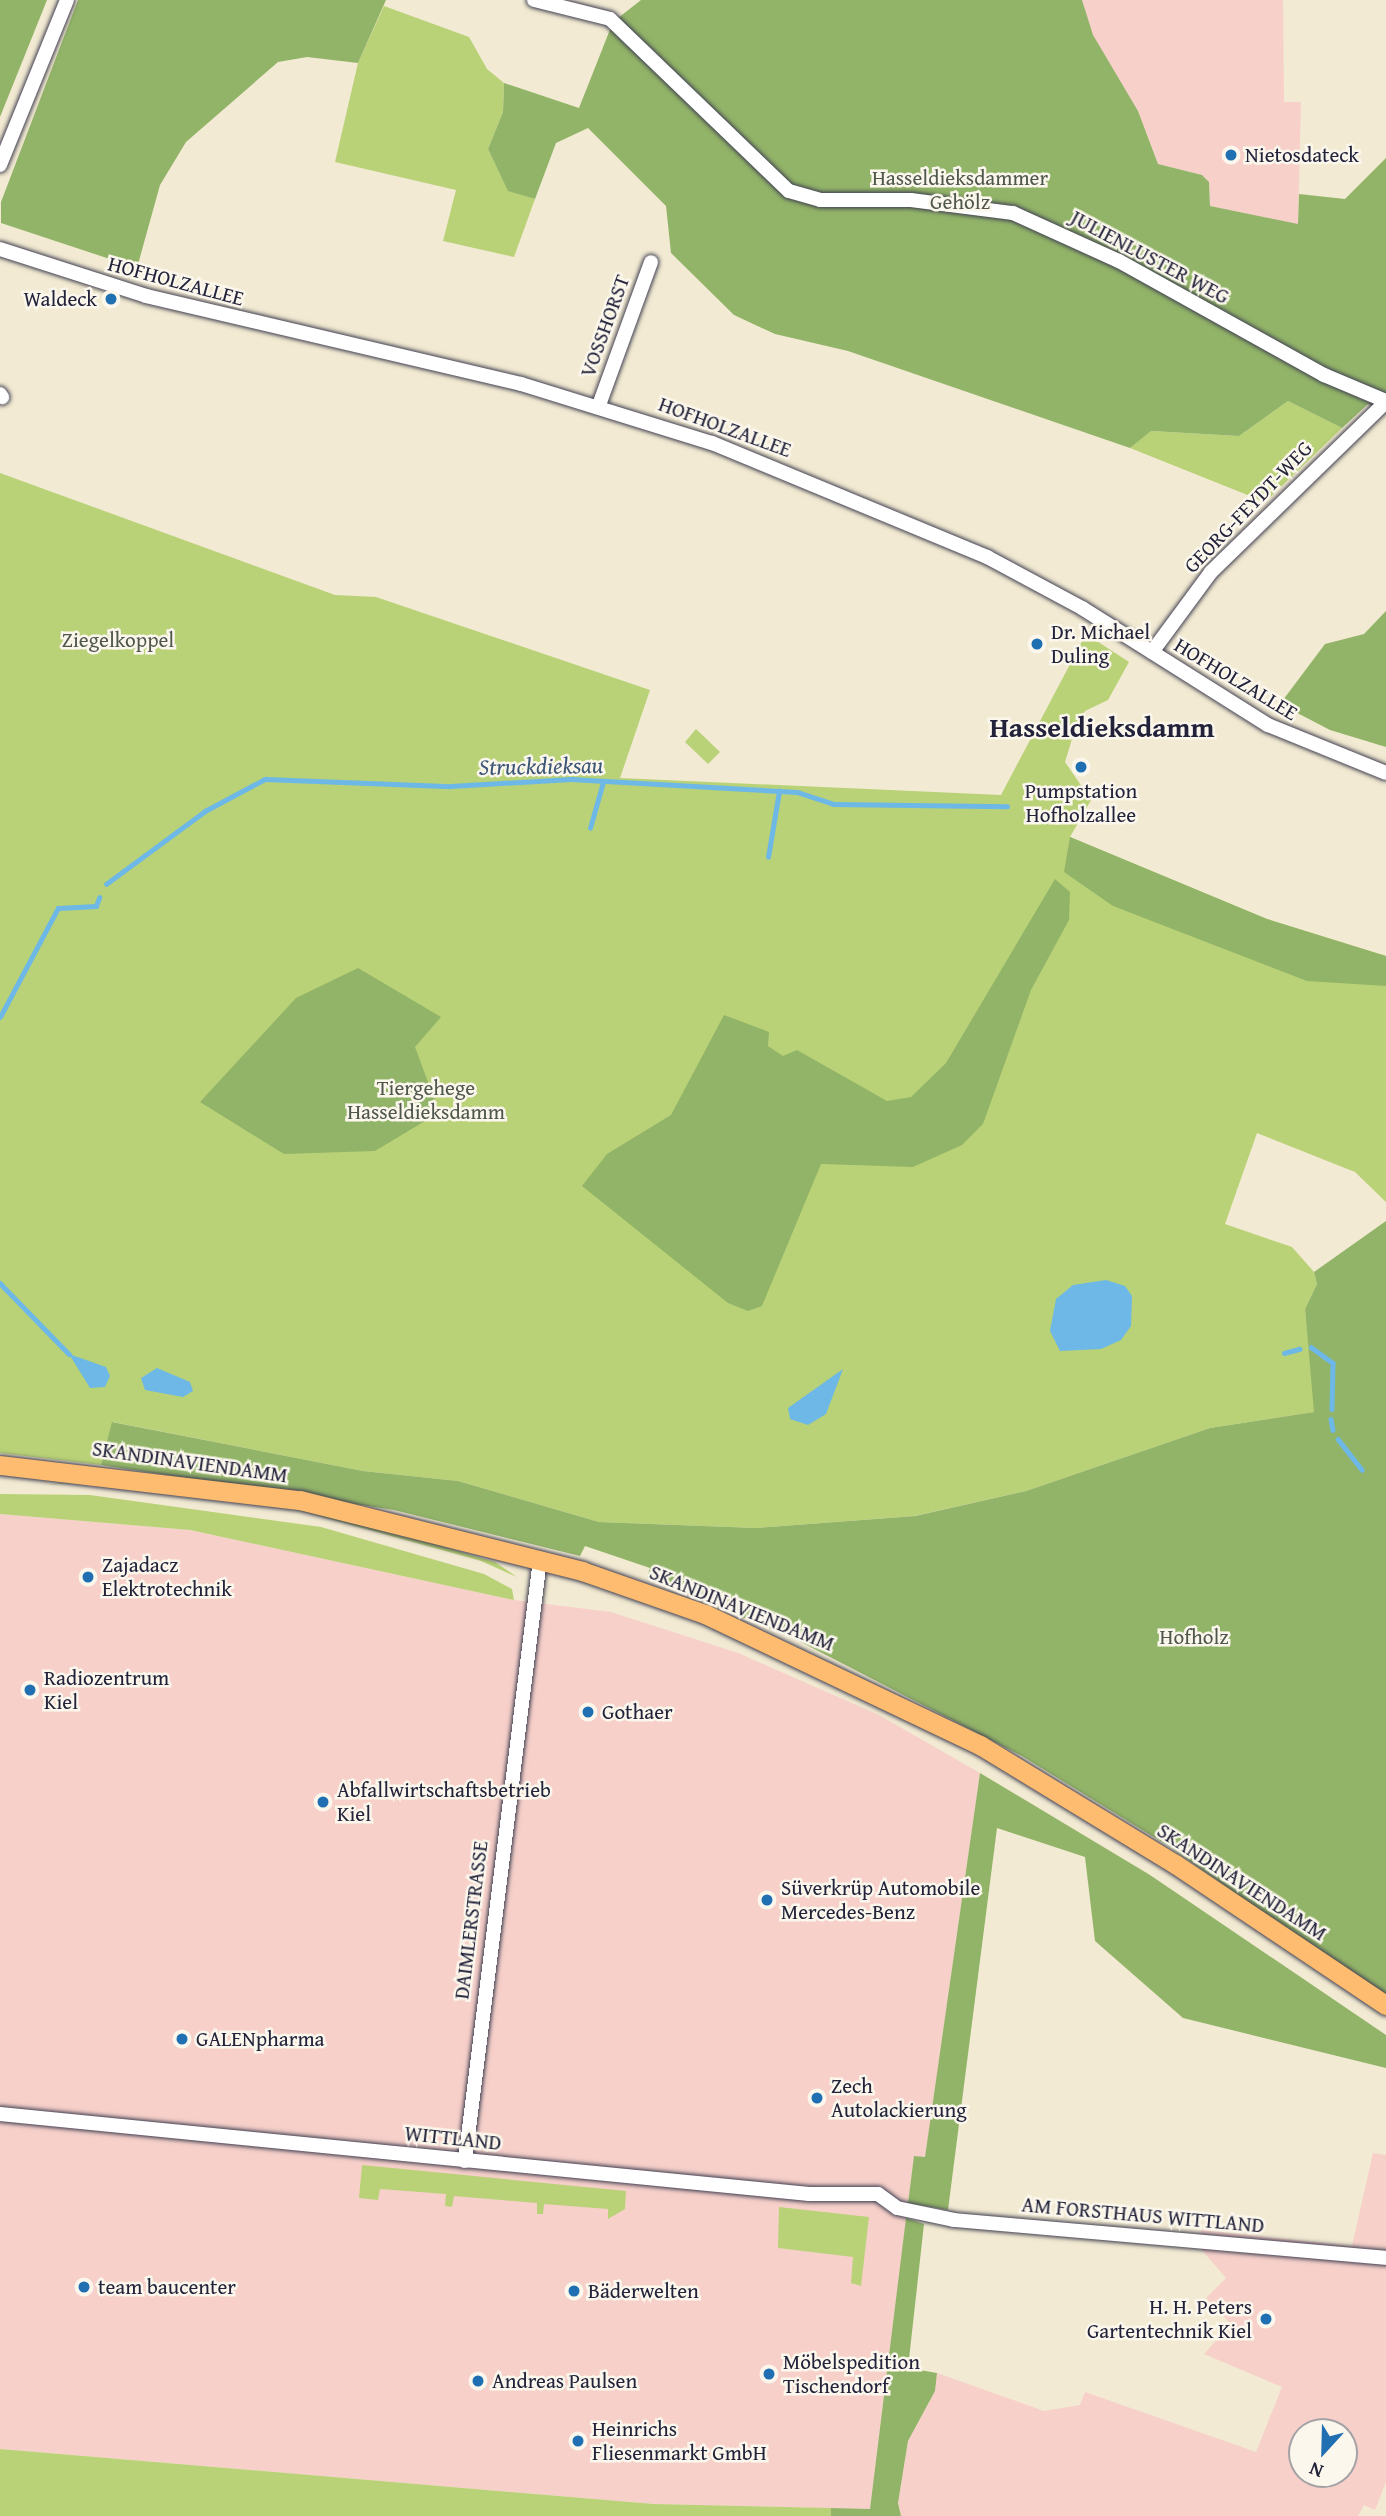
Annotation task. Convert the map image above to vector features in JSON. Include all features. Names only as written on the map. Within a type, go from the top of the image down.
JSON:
[{"type":"main road","name":"SKANDINAVIENDAMM","points":[[0,1465],[300,1500],[540,1560],[705,1615],[904,1704],[1067,1796],[1386,2005]]},
{"type":"street","points":[[0,165],[68,0]]},
{"type":"street","name":"JULIENLUSTER WEG","points":[[534,0],[610,19],[789,191],[820,200],[911,200],[1013,213],[1130,267],[1324,375],[1386,401]]},
{"type":"street","name":"HOFHOLZALLEE","points":[[0,249],[146,296],[599,405],[929,530],[1072,602],[1268,725],[1386,773]]},
{"type":"street","name":"VOSSHORST","points":[[599,405],[651,262]]},
{"type":"street","name":"GEORG-FEYDT-WEG","points":[[1152,652],[1211,572],[1386,401]]},
{"type":"street","name":"DAIMLERSTRASSE","points":[[464,2161],[540,1560]]},
{"type":"street","name":"WITTLAND","points":[[0,2114],[809,2194],[878,2194],[897,2208]]},
{"type":"street","name":"AM FORSTHAUS WITTLAND","points":[[897,2208],[954,2220],[1386,2258]]},
{"type":"shaded area","points":[[1082,0],[1283,0],[1284,102],[1301,102],[1298,225],[1210,206],[1209,182],[1202,175],[1158,164],[1138,111],[1092,35]]},
{"type":"shaded area","points":[[0,1514],[190,1530],[514,1600],[611,1612],[738,1653],[879,1715],[980,1773],[925,2158],[914,2156],[870,2509],[654,2504],[0,2449]]},
{"type":"shaded area","points":[[1373,2153],[1386,2155],[1386,2482],[1375,2510],[1364,2505],[1358,2516],[901,2516],[898,2503],[908,2441],[935,2391],[937,2373],[1044,2411],[1080,2405],[1085,2392],[1256,2452],[1282,2387],[1204,2354],[1231,2324],[1206,2298],[1226,2278],[1200,2248],[1201,2230],[1352,2246]]},
{"type":"green space","points":[[0,0],[47,0],[0,117]]},
{"type":"green space","points":[[78,0],[386,0],[358,63],[307,57],[278,62],[186,142],[160,185],[137,268],[1,223],[1,202]]},
{"type":"green space","name":"Hasseldieksdammer Gehölz","points":[[641,0],[1082,0],[1093,35],[1138,111],[1158,164],[1202,175],[1209,182],[1210,206],[1298,224],[1299,194],[1345,199],[1386,158],[1386,410],[1368,404],[1342,428],[1288,401],[1239,436],[1151,431],[1130,448],[848,351],[775,334],[734,315],[671,253],[666,206],[588,128],[556,143],[535,199],[508,191],[488,149],[503,112],[504,83],[579,108],[613,22]]},
{"type":"green space","points":[[384,6],[469,37],[487,69],[504,83],[503,112],[488,149],[508,190],[535,199],[514,257],[443,241],[456,190],[335,162],[358,63]]},
{"type":"green space","points":[[1288,401],[1342,428],[1265,502],[1130,448],[1150,431],[1239,436]]},
{"type":"green space","name":"Tiergehege Hasseldieksdamm","points":[[0,473],[335,595],[376,597],[650,690],[620,778],[1001,795],[1086,634],[1129,662],[1108,700],[1085,711],[1075,729],[1065,762],[1091,800],[1070,837],[1267,919],[1386,956],[1386,1202],[1355,1172],[1257,1133],[1225,1224],[1292,1247],[1314,1272],[1317,1284],[1305,1309],[1315,1412],[1210,1428],[1026,1491],[914,1516],[756,1528],[599,1522],[458,1481],[363,1471],[113,1422],[101,1465],[0,1453]]},
{"type":"green space","points":[[1386,611],[1386,747],[1330,730],[1280,704],[1325,644],[1364,634]]},
{"type":"green space","points":[[696,729],[720,752],[708,764],[685,742]]},
{"type":"green space","points":[[1070,837],[1267,919],[1386,956],[1386,986],[1307,981],[1113,906],[1064,872]]},
{"type":"green space","points":[[1055,879],[1070,892],[1069,920],[1031,990],[983,1124],[962,1145],[913,1167],[821,1164],[762,1306],[748,1311],[728,1303],[582,1186],[607,1154],[671,1115],[724,1015],[769,1032],[768,1046],[783,1056],[797,1050],[887,1101],[911,1097],[946,1063]]},
{"type":"green space","points":[[358,968],[441,1017],[415,1047],[435,1101],[430,1118],[375,1151],[284,1154],[200,1102],[296,998]]},
{"type":"green space","name":"Hofholz","points":[[1386,1221],[1386,1999],[1170,1847],[1022,1756],[793,1638],[647,1578],[650,1568],[585,1546],[580,1556],[394,1510],[101,1465],[112,1422],[363,1471],[458,1481],[599,1522],[756,1528],[915,1516],[1026,1491],[1210,1428],[1314,1412],[1305,1309],[1317,1284],[1314,1272]]},
{"type":"green space","points":[[83,1480],[297,1508],[353,1520],[495,1562],[517,1577],[481,1561],[297,1510],[85,1482],[46,1485]]},
{"type":"green space","points":[[0,1494],[90,1495],[321,1527],[484,1574],[512,1589],[514,1600],[190,1530],[0,1514]]},
{"type":"green space","points":[[980,1773],[1150,1875],[1386,2035],[1386,2068],[1183,2018],[1095,1941],[1085,1857],[997,1828],[948,2210],[908,2203],[914,2156],[925,2157]]},
{"type":"green space","points":[[362,2165],[626,2191],[625,2209],[608,2219],[608,2209],[544,2204],[543,2214],[537,2214],[537,2203],[454,2196],[452,2207],[445,2206],[446,2194],[380,2189],[378,2200],[359,2198]]},
{"type":"green space","points":[[779,2207],[869,2217],[861,2286],[851,2283],[853,2257],[778,2248]]},
{"type":"green space","points":[[906,2218],[924,2224],[908,2368],[937,2373],[935,2391],[908,2441],[898,2503],[901,2516],[831,2516],[831,2508],[870,2509]]},
{"type":"green space","points":[[0,2449],[654,2504],[831,2508],[831,2516],[0,2516]]},
{"type":"water","points":[[1106,1280],[1125,1286],[1132,1296],[1131,1326],[1121,1340],[1101,1349],[1060,1351],[1050,1331],[1056,1299],[1073,1285]]},
{"type":"water","points":[[69,1354],[106,1367],[110,1376],[105,1387],[90,1388]]},
{"type":"water","points":[[157,1368],[190,1382],[193,1391],[183,1397],[145,1390],[141,1378]]},
{"type":"water","points":[[843,1369],[826,1414],[808,1425],[790,1419],[788,1408]]},
{"type":"waterway","name":"Struckdieksau","points":[[106,884],[205,811],[265,779],[451,786],[571,779],[797,792],[833,804],[1007,806]]},
{"type":"waterway","points":[[590,828],[603,782]]},
{"type":"waterway","points":[[768,857],[779,791]]},
{"type":"waterway","name":"Struckdieksau","points":[[0,1017],[58,908],[96,906],[99,898]]},
{"type":"waterway","name":"Struckdieksau","points":[[0,1283],[69,1354]]},
{"type":"waterway","points":[[1311,1347],[1333,1363],[1332,1409]]},
{"type":"waterway","points":[[1284,1353],[1299,1349]]},
{"type":"waterway","points":[[1331,1419],[1333,1430]]},
{"type":"waterway","points":[[1338,1439],[1362,1470]]},
{"type":"place","name":"Nietosdateck","points":[[1231,155]]},
{"type":"place","name":"Waldeck","points":[[111,299]]},
{"type":"place","name":"Dr. Michael Duling","points":[[1037,644]]},
{"type":"place","name":"Pumpstation Hofholzallee","points":[[1081,767]]},
{"type":"place","name":"Zajadacz Elektrotechnik","points":[[88,1577]]},
{"type":"place","name":"Radiozentrum Kiel","points":[[30,1690]]},
{"type":"place","name":"Gothaer","points":[[588,1712]]},
{"type":"place","name":"Abfallwirtschaftsbetrieb Kiel","points":[[323,1802]]},
{"type":"place","name":"Süverkrüp Automobile Mercedes-Benz","points":[[767,1900]]},
{"type":"place","name":"GALENpharma","points":[[182,2039]]},
{"type":"place","name":"Zech Autolackierung","points":[[817,2098]]},
{"type":"place","name":"team baucenter","points":[[84,2287]]},
{"type":"place","name":"Bäderwelten","points":[[574,2291]]},
{"type":"place","name":"H. H. Peters Gartentechnik Kiel","points":[[1266,2319]]},
{"type":"place","name":"Möbelspedition Tischendorf","points":[[769,2374]]},
{"type":"place","name":"Andreas Paulsen","points":[[478,2381]]},
{"type":"place","name":"Heinrichs Fliesenmarkt GmbH","points":[[578,2441]]},
{"type":"district","name":"Hasseldieksdamm","points":[[1102,727]]},
{"type":"park label","name":"Ziegelkoppel","points":[[118,640]]}]
